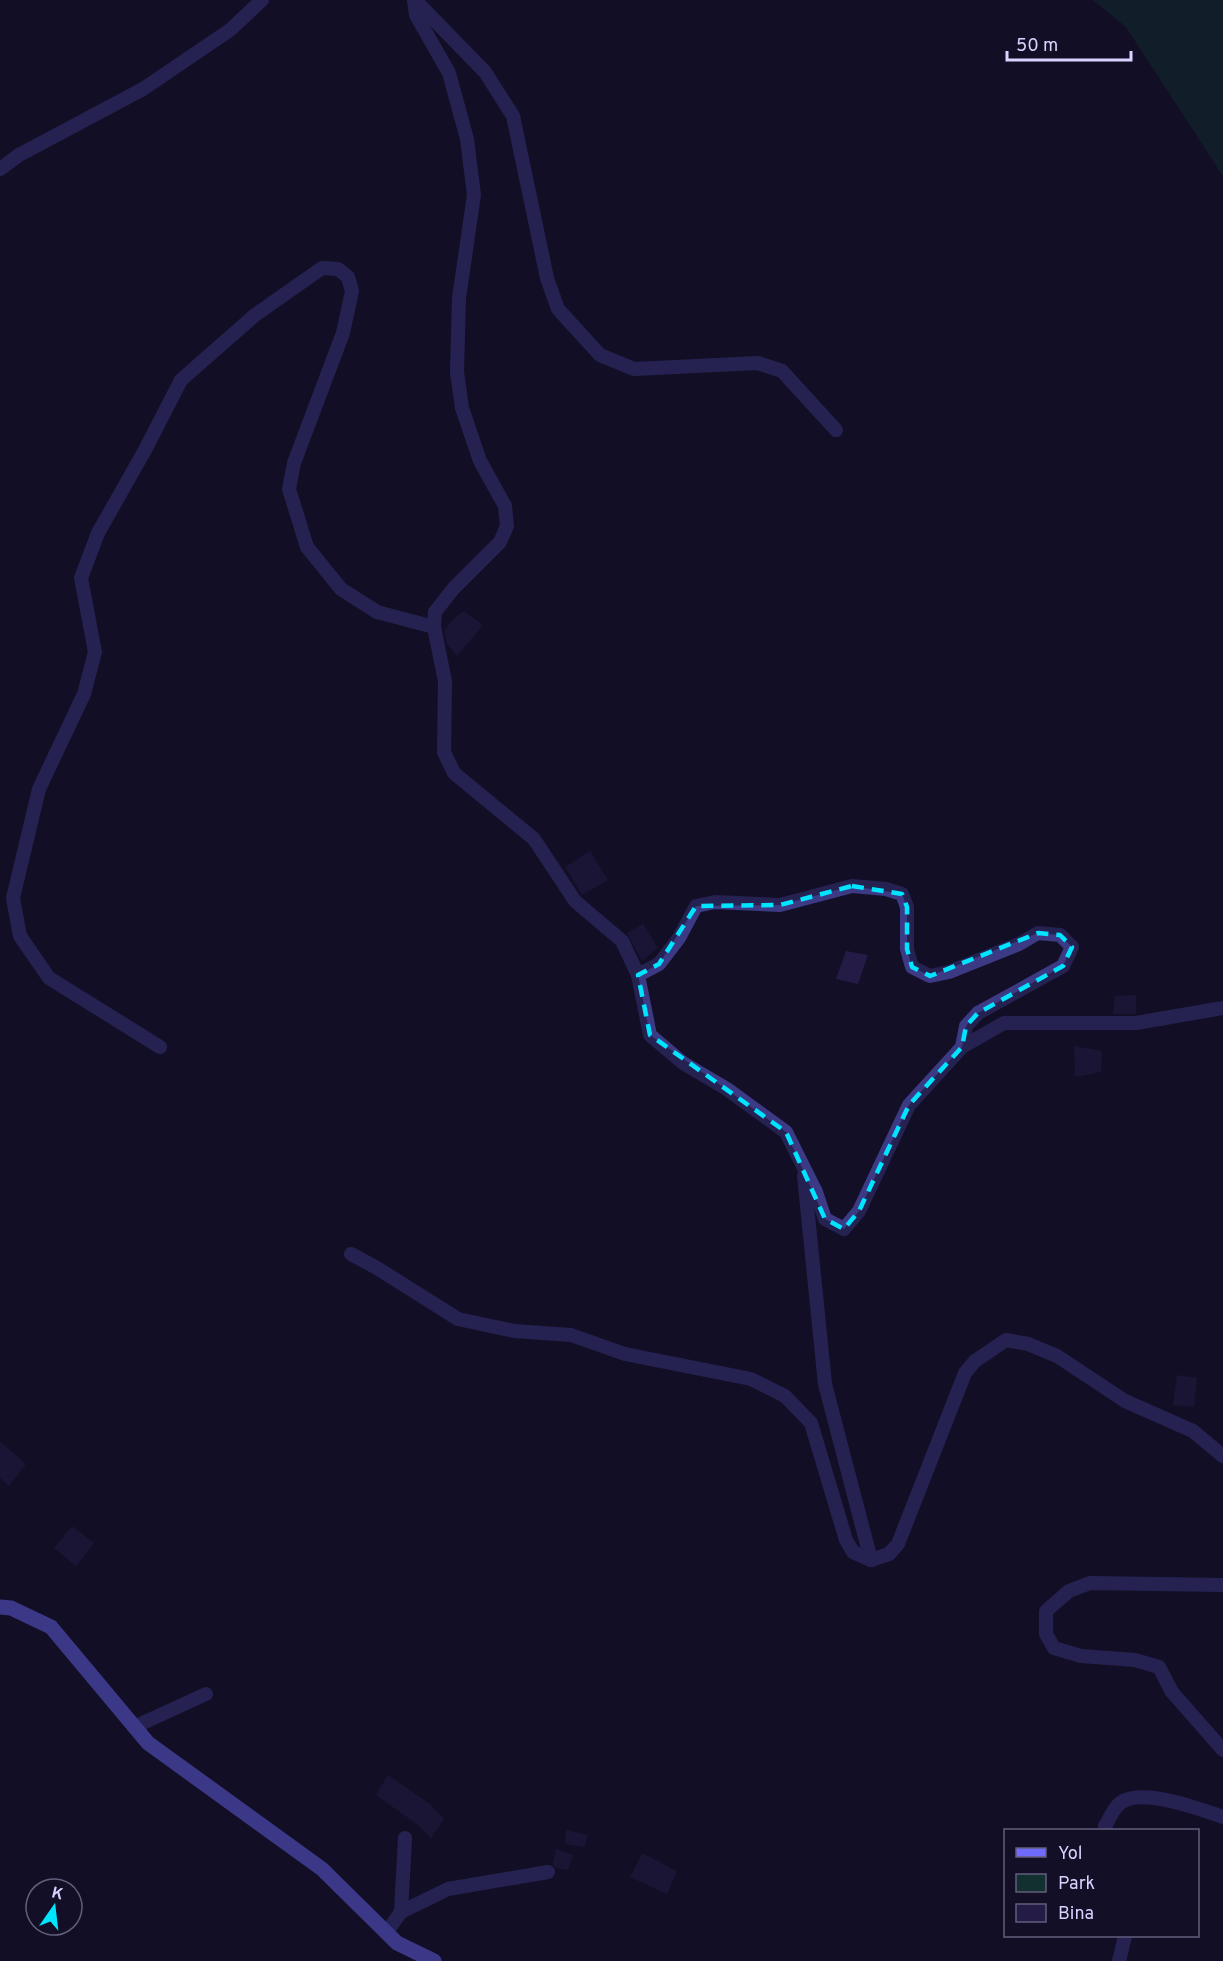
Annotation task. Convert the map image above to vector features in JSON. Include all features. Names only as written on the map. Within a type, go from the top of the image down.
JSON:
[{"type":"street","points":[[0,170],[19,155],[143,89],[230,30],[262,0]]},
{"type":"street","points":[[415,0],[485,72],[513,116],[547,278],[558,309],[600,356],[634,369],[758,363],[783,371],[836,430]]},
{"type":"street","points":[[415,0],[416,15],[449,73],[466,139],[474,195],[459,298],[457,372],[462,408],[480,461],[505,506],[507,526],[500,542],[453,589],[435,612],[434,627],[445,681],[444,752],[454,773],[534,839],[575,901],[622,941],[638,975],[651,1035],[683,1063],[727,1089],[786,1132],[816,1192],[825,1219],[844,1229],[859,1211],[909,1105],[962,1047],[1004,1023],[1136,1023],[1223,1008]]},
{"type":"street","points":[[160,1047],[50,978],[20,936],[13,898],[39,789],[84,694],[95,652],[81,578],[98,533],[181,380],[255,315],[322,268],[338,269],[348,277],[352,291],[343,333],[294,463],[289,489],[307,547],[341,589],[350,595],[377,612],[434,627]]},
{"type":"street","points":[[638,975],[659,964],[678,938],[696,906],[715,902],[780,905],[852,886],[886,889],[902,894],[907,907],[907,949],[912,967],[930,976],[949,972],[1019,944],[1038,933],[1060,935],[1072,946],[1063,966],[978,1013],[966,1026],[962,1047]]},
{"type":"street","points":[[802,1165],[825,1384],[871,1560]]},
{"type":"street","points":[[351,1254],[458,1319],[514,1331],[571,1335],[625,1354],[751,1379],[785,1396],[811,1423],[846,1540],[853,1552],[871,1560],[889,1554],[898,1544],[965,1373],[975,1361],[1006,1340],[1028,1344],[1057,1356],[1125,1401],[1193,1431],[1223,1456]]},
{"type":"street","points":[[1223,1584],[1090,1583],[1069,1591],[1046,1611],[1046,1623],[1047,1634],[1054,1648],[1081,1656],[1135,1660],[1159,1667],[1172,1692],[1223,1750]]},
{"type":"street","points":[[0,1607],[11,1608],[51,1627],[148,1743],[322,1869],[397,1944],[434,1961]]},
{"type":"street","points":[[134,1727],[206,1694]]},
{"type":"street","points":[[1106,1829],[1105,1826],[1118,1804],[1137,1796],[1180,1803],[1223,1817]]},
{"type":"street","points":[[401,1912],[405,1838]]},
{"type":"street","points":[[386,1933],[401,1912],[448,1889],[548,1872]]},
{"type":"street","points":[[1119,1961],[1125,1937]]},
{"type":"highlighted area","points":[[852,886],[902,894],[907,907],[907,949],[912,967],[930,976],[1038,933],[1060,935],[1072,947],[1063,966],[978,1013],[966,1026],[962,1047],[909,1105],[859,1211],[844,1229],[825,1219],[786,1132],[650,1035],[638,975],[659,964],[696,906],[780,905]]},
{"type":"green space","points":[[1093,0],[1223,0],[1223,176],[1126,27]]},
{"type":"building","points":[[463,611],[483,625],[457,656],[447,644],[444,632],[450,622]]},
{"type":"building","points":[[590,851],[608,880],[582,895],[565,867]]},
{"type":"building","points":[[643,924],[658,948],[642,961],[627,933]]},
{"type":"building","points":[[846,951],[868,955],[858,984],[836,979]]},
{"type":"building","points":[[1136,995],[1136,1014],[1113,1014],[1115,996]]},
{"type":"building","points":[[1074,1046],[1102,1051],[1101,1072],[1075,1077]]},
{"type":"building","points":[[1177,1375],[1197,1378],[1194,1407],[1173,1405]]},
{"type":"building","points":[[0,1442],[26,1464],[9,1486],[0,1478]]},
{"type":"building","points":[[72,1526],[94,1543],[76,1566],[54,1548]]},
{"type":"building","points":[[388,1775],[431,1805],[444,1819],[431,1838],[418,1825],[376,1795]]},
{"type":"building","points":[[566,1830],[588,1835],[584,1847],[565,1844]]},
{"type":"building","points":[[556,1849],[573,1855],[568,1870],[556,1868],[553,1865]]},
{"type":"building","points":[[642,1853],[677,1871],[667,1894],[630,1877]]}]
